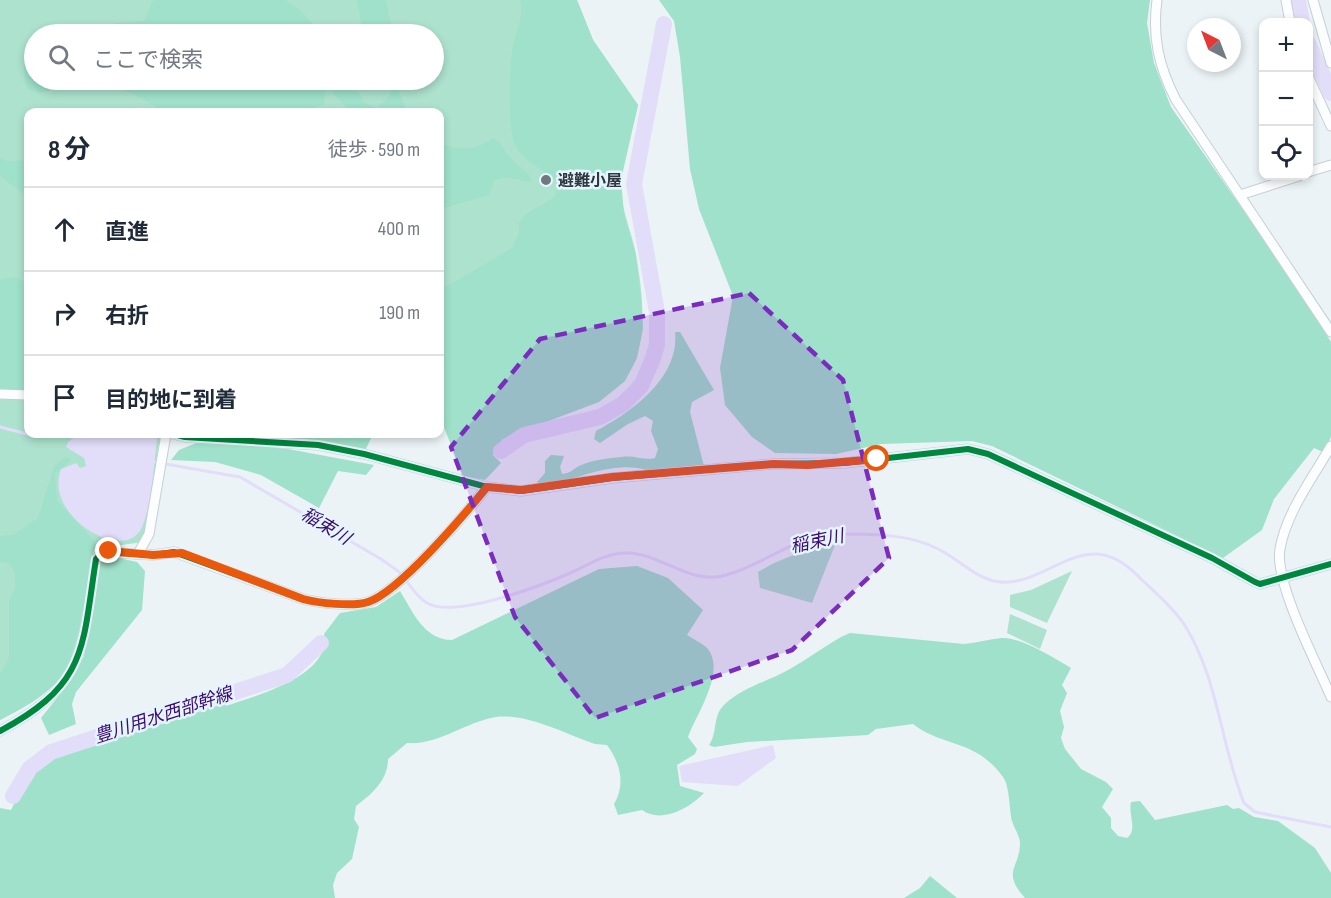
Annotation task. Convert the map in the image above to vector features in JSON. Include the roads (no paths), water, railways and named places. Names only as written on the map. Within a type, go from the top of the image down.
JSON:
[{"type":"street","points":[[1156,0],[1155,36],[1164,77],[1331,332]]},
{"type":"street","points":[[1286,0],[1289,18]]},
{"type":"street","points":[[1313,0],[1330,57]]},
{"type":"street","points":[[1313,87],[1331,126]]},
{"type":"street","points":[[1313,170],[1331,165]]},
{"type":"street","points":[[1240,195],[1287,180]]},
{"type":"street","points":[[0,394],[24,395]]},
{"type":"street","points":[[139,552],[149,534],[165,438]]},
{"type":"street","points":[[202,438],[318,445],[364,454],[487,487],[521,490],[612,477],[773,464],[843,463],[968,449],[988,453],[1212,558],[1260,584],[1331,564]]},
{"type":"street","points":[[1331,446],[1282,539],[1279,558],[1282,576],[1331,697]]},
{"type":"street","points":[[0,730],[19,720],[57,692],[80,656],[98,555],[109,551],[153,555],[182,553],[316,603],[365,603],[399,584],[487,487]]},
{"type":"waterway","points":[[1298,0],[1301,18]]},
{"type":"waterway","name":"豊川用水西部幹線","points":[[501,451],[524,435],[600,417],[623,404],[641,386],[652,361],[657,345],[657,312],[634,184],[664,24]]},
{"type":"waterway","points":[[1313,54],[1331,93]]},
{"type":"waterway","points":[[0,427],[24,433]]},
{"type":"waterway","name":"稲束川","points":[[154,462],[240,477],[381,559],[398,571],[423,600],[440,607],[456,607],[497,599],[538,586],[604,557],[620,553],[653,558],[701,576],[726,575],[756,564],[796,544],[825,535],[879,535],[916,540],[938,549],[979,575],[994,581],[1021,580],[1084,555],[1097,554],[1111,557],[1128,567],[1170,607],[1184,624],[1212,689],[1244,803],[1255,812],[1331,827]]},
{"type":"waterway","name":"豊川用水西部幹線","points":[[13,796],[30,768],[51,752],[287,675],[321,643]]},
{"type":"place","name":"避難小屋","points":[[546,180]]}]
